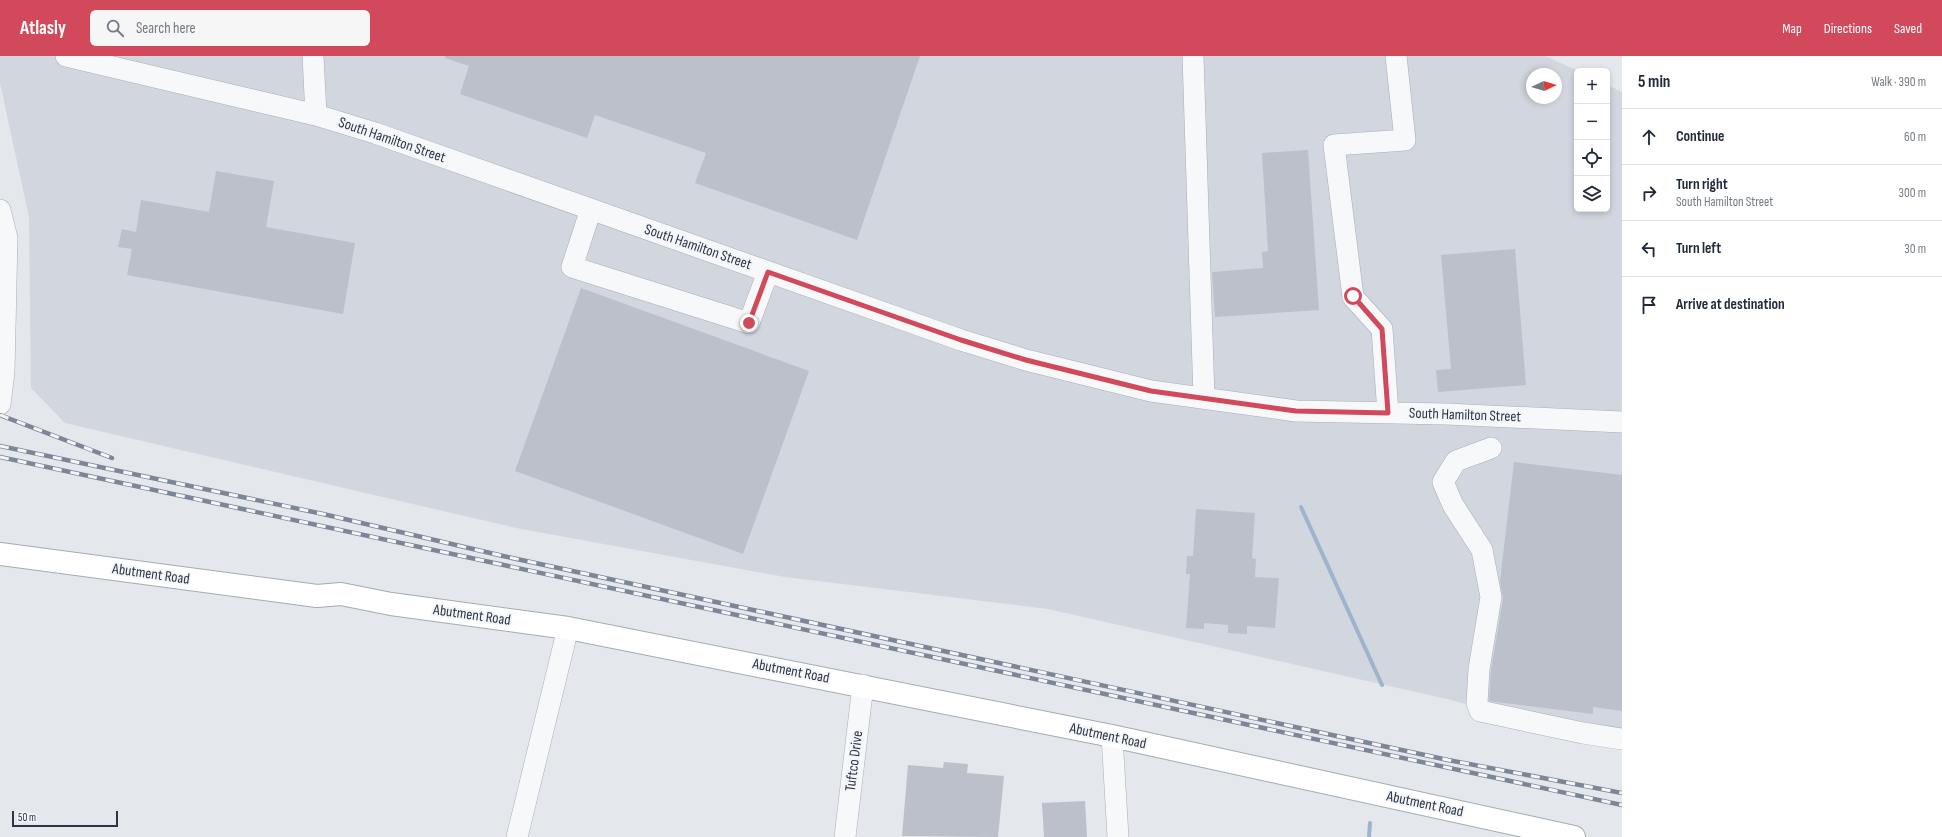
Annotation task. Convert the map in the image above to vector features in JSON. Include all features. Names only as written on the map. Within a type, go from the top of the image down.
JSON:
[{"type":"main road","name":"Abutment Road","points":[[0,554],[317,596],[342,594],[391,604],[568,628],[863,685],[1112,736],[1574,837]]},
{"type":"street","name":"South Hamilton Street","points":[[66,56],[316,115],[375,133],[961,340],[1026,360],[1151,391],[1296,411],[1622,422]]},
{"type":"street","points":[[313,56],[316,115]]},
{"type":"street","points":[[1193,56],[1204,398]]},
{"type":"street","points":[[1388,413],[1382,329],[1353,296],[1334,145],[1404,140],[1396,56]]},
{"type":"street","points":[[591,209],[572,267],[749,323],[768,272]]},
{"type":"street","points":[[0,210],[3,237],[2,371],[0,404]]},
{"type":"street","points":[[1491,448],[1456,461],[1443,482],[1453,505],[1482,550],[1491,597],[1479,669],[1477,703],[1480,711],[1583,733],[1622,739]]},
{"type":"street","points":[[517,837],[568,628]]},
{"type":"street","name":"Tuftco Drive","points":[[845,837],[863,685]]},
{"type":"street","points":[[1112,736],[1118,837]]},
{"type":"shaded area","points":[[0,56],[1545,56],[1574,69],[1574,212],[1610,212],[1610,86],[1622,92],[1622,745],[1447,699],[1048,609],[785,577],[516,528],[65,423],[31,388],[29,217],[0,83]]},
{"type":"building","points":[[445,56],[920,56],[857,240],[695,183],[706,153],[595,115],[587,138],[460,94],[469,66],[445,58]]},
{"type":"building","points":[[1308,150],[1319,310],[1215,317],[1212,272],[1263,268],[1262,252],[1268,251],[1262,153]]},
{"type":"building","points":[[216,171],[274,181],[266,227],[355,243],[343,314],[127,275],[132,249],[118,247],[122,229],[136,232],[141,200],[209,212]]},
{"type":"building","points":[[1515,249],[1526,385],[1438,392],[1436,370],[1451,369],[1441,255]]},
{"type":"building","points":[[581,288],[809,371],[743,554],[515,471]]},
{"type":"building","points":[[1514,462],[1622,475],[1622,711],[1593,707],[1593,714],[1489,701],[1491,670],[1503,599],[1500,581]]},
{"type":"building","points":[[1196,509],[1255,513],[1252,558],[1256,559],[1255,577],[1279,578],[1275,628],[1247,626],[1247,634],[1228,633],[1228,625],[1204,623],[1204,629],[1186,628],[1190,574],[1186,574],[1187,556],[1193,556]]},
{"type":"building","points":[[944,762],[968,764],[967,773],[1004,776],[998,837],[902,836],[908,765],[943,768]]},
{"type":"building","points":[[1085,801],[1087,837],[1044,837],[1042,803]]},
{"type":"waterway","points":[[1301,507],[1382,685]]},
{"type":"waterway","points":[[1369,837],[1370,823]]},
{"type":"railway","points":[[0,415],[112,458]]},
{"type":"railway","points":[[0,446],[323,514],[503,556],[1448,760],[1622,793]]},
{"type":"railway","points":[[0,457],[1622,805]]},
{"type":"route","points":[[749,323],[768,272],[961,340],[1026,360],[1151,391],[1296,411],[1388,413],[1382,329],[1353,296]]}]
